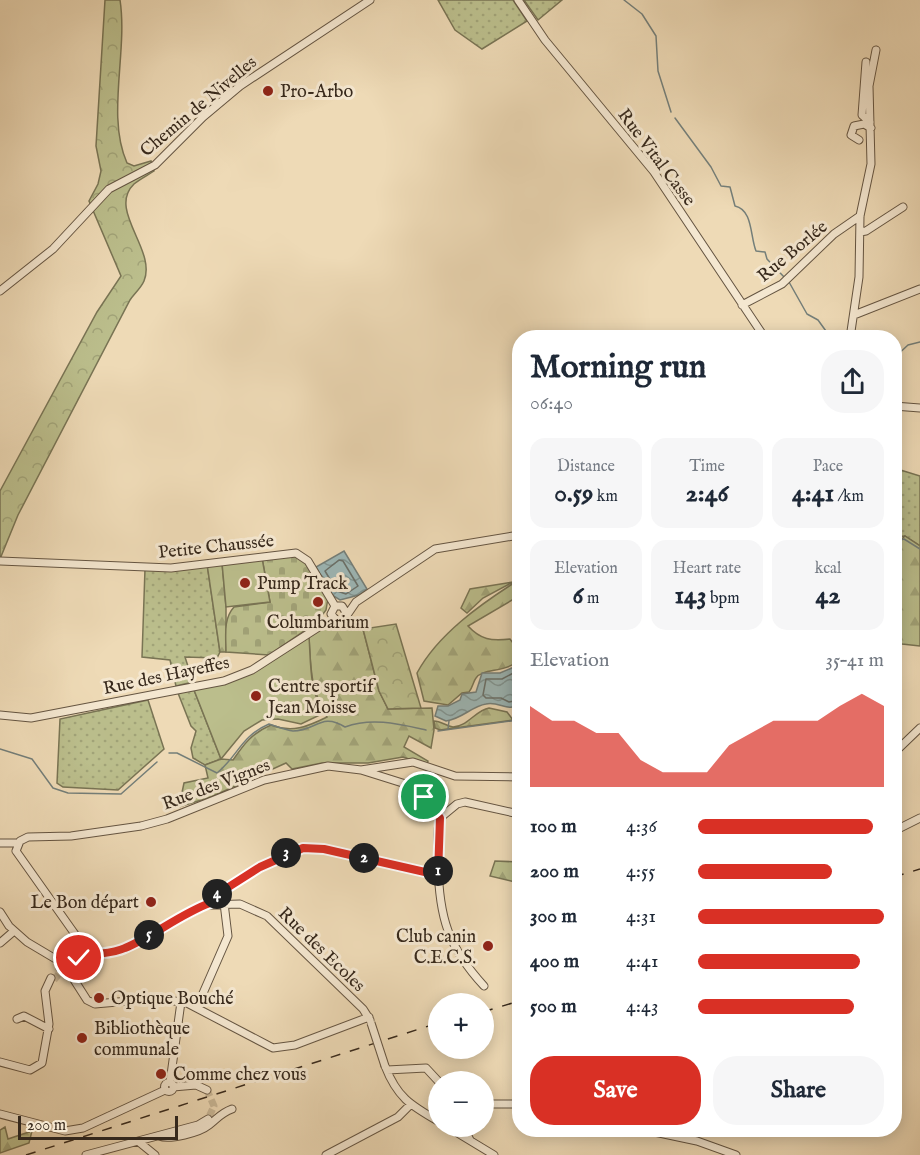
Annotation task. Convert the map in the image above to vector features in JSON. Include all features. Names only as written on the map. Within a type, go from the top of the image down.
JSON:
[{"type":"street","name":"Chemin de Nivelles","points":[[0,291],[53,249],[109,189],[155,165],[203,117],[240,86],[370,0]]},
{"type":"street","name":"Rue Vital Casse","points":[[518,0],[551,48],[654,172],[759,330]]},
{"type":"street","points":[[851,330],[859,277],[860,216],[872,164],[869,86],[876,50]]},
{"type":"street","points":[[866,62],[862,114],[870,125]]},
{"type":"street","points":[[859,140],[851,135],[854,126],[870,125]]},
{"type":"street","points":[[860,232],[866,231],[903,207]]},
{"type":"street","name":"Rue Borlée","points":[[742,305],[782,284],[828,240],[860,216]]},
{"type":"street","points":[[854,315],[920,289]]},
{"type":"street","points":[[902,407],[920,408]]},
{"type":"street","points":[[356,602],[338,606],[333,617],[343,621],[356,602],[438,548],[512,536]]},
{"type":"street","name":"Petite Chaussée","points":[[0,561],[171,568],[296,553],[308,561],[338,606],[347,614]]},
{"type":"street","name":"Rue des Hayeffes","points":[[0,715],[31,718],[224,681],[252,670],[333,617]]},
{"type":"street","points":[[902,745],[920,728]]},
{"type":"street","points":[[361,770],[413,762],[455,776],[512,777]]},
{"type":"street","name":"Rue des Vignes","points":[[17,847],[28,837],[71,836],[167,819],[264,780],[316,767],[361,770],[412,786],[419,790],[440,818]]},
{"type":"street","points":[[484,986],[467,968],[451,943],[440,907],[438,875],[440,818],[458,804],[465,802],[512,812]]},
{"type":"street","points":[[902,827],[920,818]]},
{"type":"street","points":[[0,843],[17,847],[89,954]]},
{"type":"street","points":[[210,903],[216,895],[260,867],[303,848],[324,849],[438,875]]},
{"type":"street","name":"Rue des Ecoles","points":[[62,967],[89,954],[112,953],[210,903],[246,906],[265,915],[370,1020],[386,1068],[397,1090],[410,1106]]},
{"type":"street","points":[[196,1007],[228,936],[224,903]]},
{"type":"street","points":[[0,912],[14,931],[62,967],[87,999],[95,1004],[151,999],[181,1002],[196,1007],[273,1048],[295,1045],[370,1020]]},
{"type":"street","points":[[0,943],[14,931]]},
{"type":"street","points":[[0,1062],[25,1070],[38,1068],[44,1061],[49,1029],[46,986],[52,979]]},
{"type":"street","points":[[0,1114],[65,1131],[83,1128],[165,1090],[170,1091],[181,1002]]},
{"type":"street","points":[[17,1019],[24,1016],[49,1029]]},
{"type":"street","points":[[386,1068],[426,1068],[429,1071]]},
{"type":"street","points":[[172,1084],[196,1084],[207,1090]]},
{"type":"street","points":[[494,1104],[512,1104]]},
{"type":"street","points":[[326,1155],[398,1117],[410,1106],[428,1116]]},
{"type":"street","points":[[156,1135],[167,1138],[202,1129],[219,1114],[232,1109]]},
{"type":"street","points":[[86,1155],[108,1152],[156,1135],[198,1125],[208,1119]]},
{"type":"street","points":[[465,1137],[494,1155]]},
{"type":"street","points":[[678,1137],[736,1155]]},
{"type":"street","points":[[139,1142],[155,1155]]},
{"type":"green space","points":[[105,0],[120,0],[122,41],[118,125],[121,145],[127,163],[134,166],[151,161],[154,171],[134,184],[127,194],[126,206],[129,218],[144,256],[146,269],[144,281],[130,300],[18,515],[0,559],[0,491],[97,312],[121,276],[89,201],[98,184],[101,171],[96,146]]},
{"type":"green space","points":[[438,0],[513,0],[527,21],[482,49],[455,30]]},
{"type":"green space","points":[[524,0],[562,0],[538,20]]},
{"type":"green space","points":[[902,470],[920,476],[920,546],[902,536]]},
{"type":"green space","points":[[905,536],[920,546],[920,646],[902,644],[902,539]]},
{"type":"green space","points":[[295,555],[304,559],[328,598],[326,610],[317,622],[269,655],[226,652],[227,622],[234,607],[270,602],[262,558]]},
{"type":"green space","name":"Pump Track","points":[[262,558],[270,602],[226,607],[222,563]]},
{"type":"green space","points":[[222,563],[226,607],[226,652],[220,652],[207,564]]},
{"type":"green space","points":[[207,564],[220,652],[217,658],[185,657],[193,682],[176,686],[170,660],[142,657],[145,569]]},
{"type":"green space","points":[[512,582],[483,598],[467,613],[461,608],[470,589]]},
{"type":"green space","points":[[512,584],[512,600],[468,626],[477,634],[487,638],[510,639],[512,665],[479,675],[469,692],[462,693],[448,705],[424,701],[417,673],[426,659],[448,633]]},
{"type":"green space","points":[[331,623],[363,629],[379,691],[388,709],[432,708],[434,730],[431,748],[409,736],[404,747],[428,761],[427,765],[403,757],[368,763],[322,763],[292,769],[286,763],[211,797],[179,807],[184,783],[208,778],[205,765],[221,759],[233,760],[254,735],[271,725],[293,729],[313,724],[327,717],[314,688],[309,637]]},
{"type":"green space","points":[[396,624],[421,708],[388,709],[379,691],[363,629]]},
{"type":"green space","name":"Centre sportif Jean Moisse","points":[[309,637],[313,686],[324,713],[301,724],[278,719],[262,720],[244,731],[221,759],[194,690],[258,670]]},
{"type":"green space","points":[[194,690],[221,759],[205,765],[193,758],[191,748],[196,731],[191,726],[178,693]]},
{"type":"green space","points":[[148,700],[164,749],[118,790],[63,787],[57,783],[60,719]]},
{"type":"green space","points":[[484,709],[507,712],[512,720],[440,730],[435,728],[434,721],[453,727],[458,726]]},
{"type":"green space","points":[[495,861],[512,862],[512,881],[490,876]]},
{"type":"green space","points":[[5,1127],[8,1139],[32,1131],[29,1143],[0,1153],[0,1130]]},
{"type":"water","points":[[344,551],[367,589],[359,595],[340,600],[332,595],[316,567]]},
{"type":"water","points":[[512,668],[512,707],[491,703],[476,707],[457,718],[446,721],[435,716],[438,706],[448,706],[460,700],[462,694],[476,692],[482,673],[500,673]]},
{"type":"waterway","points":[[624,0],[642,14],[656,36],[658,71],[671,112]]},
{"type":"waterway","points":[[675,118],[711,167],[721,186],[730,187],[735,206],[741,208],[748,218],[756,251],[765,252],[767,259],[784,277]]},
{"type":"waterway","points":[[789,282],[807,314],[818,320],[825,330]]},
{"type":"waterway","points":[[902,351],[908,345],[920,342]]},
{"type":"waterway","points":[[902,540],[920,549]]},
{"type":"waterway","points":[[169,753],[177,753],[217,773],[252,734],[269,724],[293,731],[330,721],[345,727],[375,722],[426,730]]},
{"type":"waterway","points":[[448,729],[449,721]]},
{"type":"waterway","points":[[438,731],[512,721]]},
{"type":"waterway","points":[[0,749],[32,759],[53,788],[68,793],[121,794],[157,762]]},
{"type":"tunnel","points":[[54,980],[62,970]]},
{"type":"tunnel","points":[[207,1090],[214,1106],[208,1119]]},
{"type":"railway","points":[[902,875],[920,869]]},
{"type":"railway","points":[[494,1009],[512,1003]]},
{"type":"railway","points":[[26,1155],[428,1026]]},
{"type":"place","name":"Pro-Arbo","points":[[268,91]]},
{"type":"place","name":"Pump Track","points":[[245,583]]},
{"type":"place","name":"Columbarium","points":[[318,602]]},
{"type":"place","name":"Centre sportif Jean Moisse","points":[[256,696]]},
{"type":"place","name":"Le Bon départ","points":[[151,902]]},
{"type":"place","name":"Club canin C.E.C.S.","points":[[488,946]]},
{"type":"place","name":"Optique Bouché","points":[[99,998]]},
{"type":"place","name":"Bibliothèque communale","points":[[82,1038]]},
{"type":"place","name":"Comme chez vous","points":[[161,1074]]},
{"type":"route","points":[[79,958],[89,954],[112,953],[128,947],[210,903],[216,895],[260,867],[288,852],[299,849],[312,847],[324,849],[438,875],[440,818],[424,797]]}]
